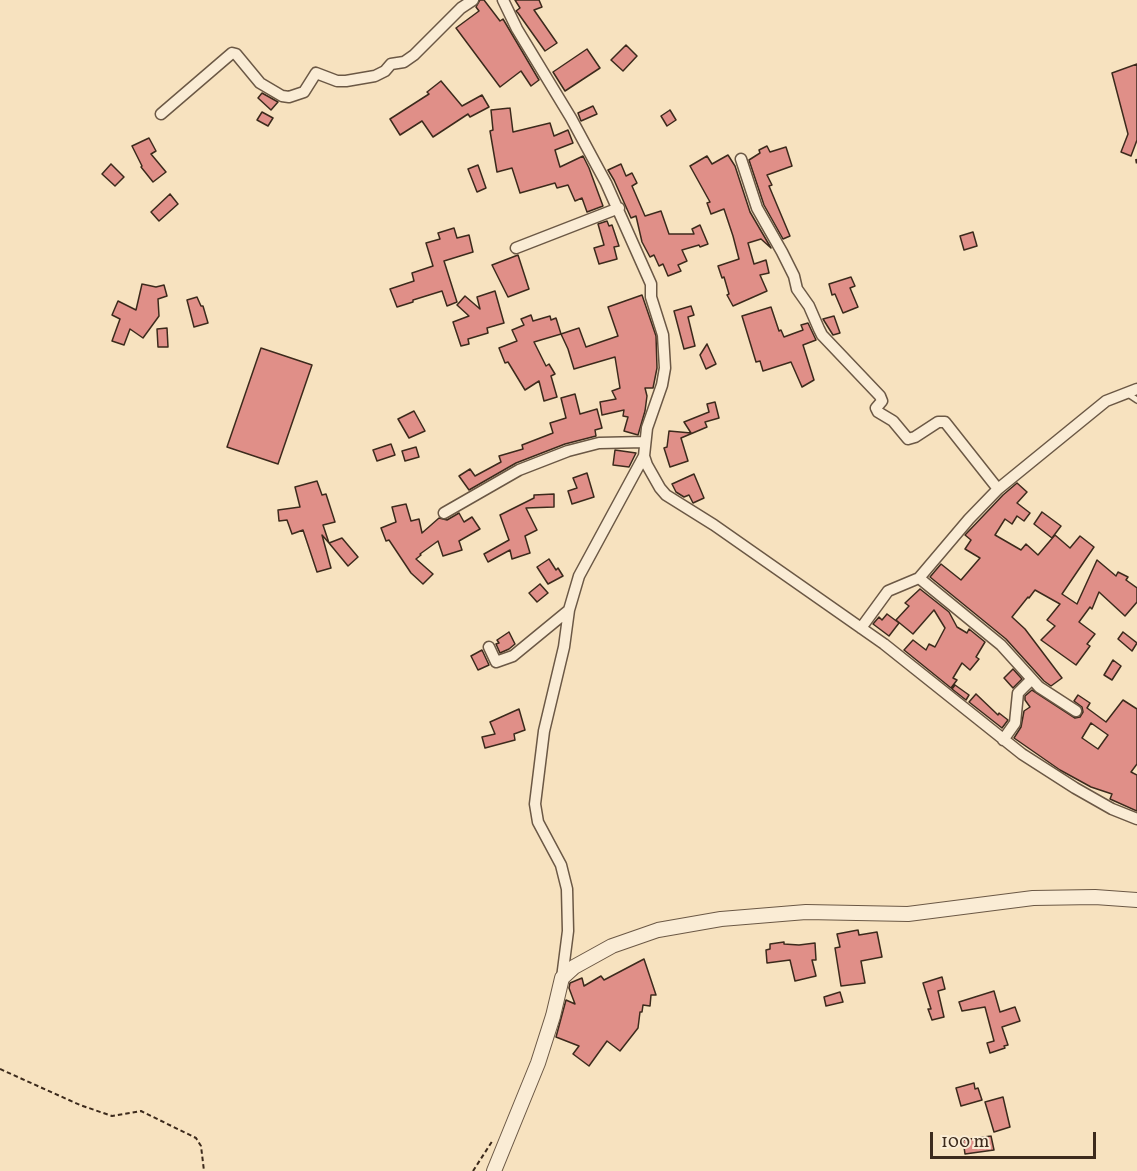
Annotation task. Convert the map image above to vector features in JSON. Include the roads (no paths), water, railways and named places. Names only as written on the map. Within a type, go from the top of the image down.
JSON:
[{"type":"street","points":[[161,114],[232,53],[236,54],[260,83],[282,96],[289,97],[304,92],[316,73],[337,81],[375,76],[385,71],[391,64],[404,62],[414,56],[461,8],[473,0]]},
{"type":"street","points":[[494,1171],[538,1063],[562,978],[568,931],[567,889],[561,866],[538,822],[535,804],[544,731],[562,655],[569,610],[579,576],[644,456],[652,410],[662,385],[665,368],[664,343],[651,297],[651,284],[619,208],[571,118],[517,29],[503,0]]},
{"type":"street","points":[[741,159],[757,208],[794,276],[797,289],[828,341],[880,396],[882,401],[876,408],[878,412],[893,421],[908,438],[915,437],[938,422],[945,422],[998,489]]},
{"type":"street","points":[[516,248],[619,208]]},
{"type":"street","points":[[861,628],[888,591],[919,578],[998,489],[1106,401],[1132,391]]},
{"type":"street","points":[[444,513],[519,470],[568,451],[600,443],[645,442]]},
{"type":"street","points":[[644,456],[652,475],[666,495],[714,525],[861,628],[925,675],[1004,740],[1075,788],[1112,809],[1137,819]]},
{"type":"street","points":[[919,578],[996,641],[1031,680],[1076,711]]},
{"type":"street","points":[[489,647],[496,662],[513,656],[569,610]]},
{"type":"street","points":[[1004,740],[1015,723],[1018,693],[1031,680]]},
{"type":"street","points":[[562,978],[574,967],[594,955],[630,939],[668,928],[721,919],[806,912],[908,914],[1033,898],[1095,897],[1137,900]]},
{"type":"lane","points":[[1132,391],[1137,400]]}]
